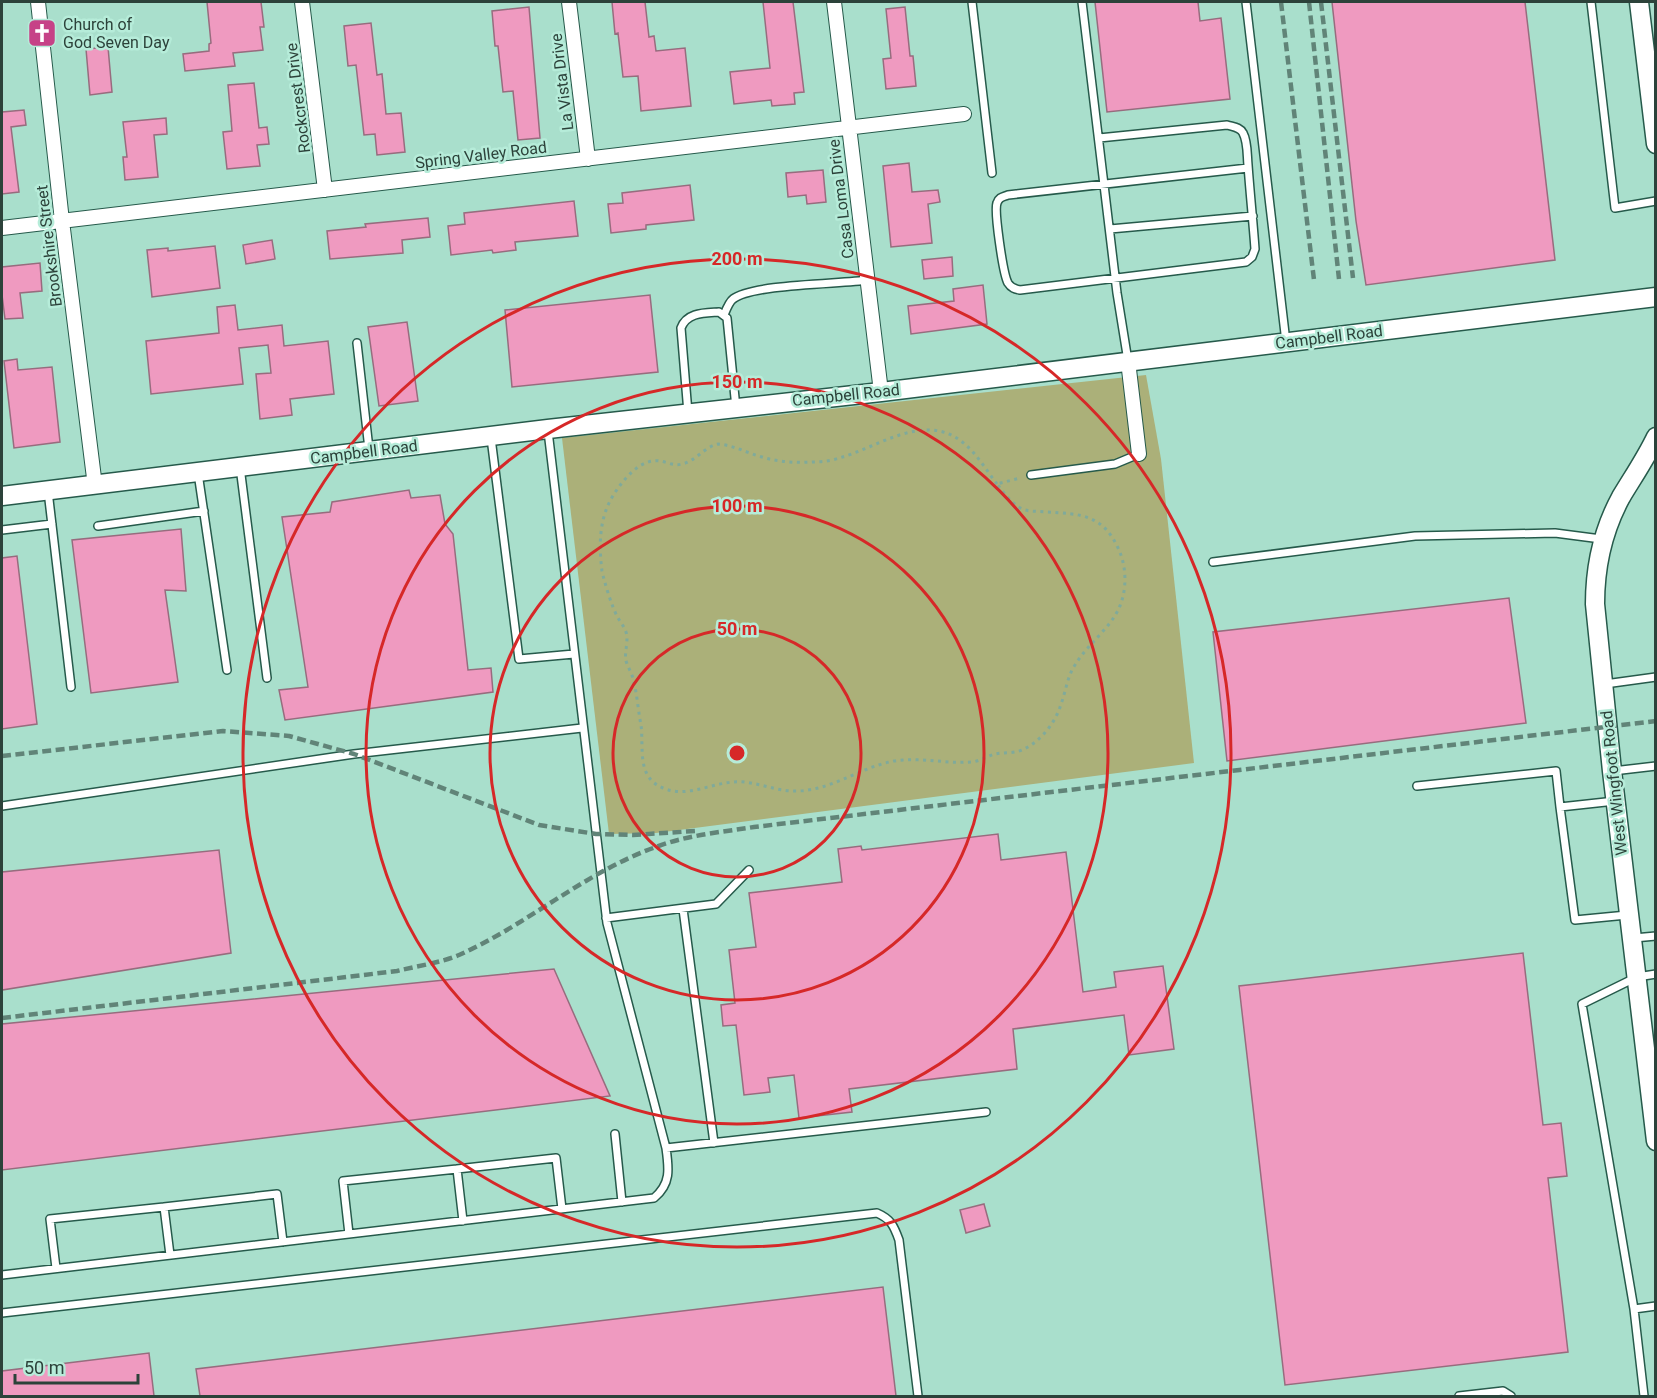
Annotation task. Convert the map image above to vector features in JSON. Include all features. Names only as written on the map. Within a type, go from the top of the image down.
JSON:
[{"type":"street","name":"Brookshire Street","points":[[38,2],[95,486]]},
{"type":"street","name":"Rockcrest Drive","points":[[302,2],[325,190]]},
{"type":"street","name":"La Vista Drive","points":[[569,2],[588,159]]},
{"type":"street","name":"Casa Loma Drive","points":[[834,2],[881,392]]},
{"type":"street","points":[[1639,2],[1656,144]]},
{"type":"street","name":"Spring Valley Road","points":[[2,228],[964,114]]},
{"type":"street","name":"Campbell Road","points":[[2,496],[1656,297]]},
{"type":"street","points":[[1128,362],[1139,454]]},
{"type":"street","name":"West Wingfoot Road","points":[[1656,437],[1651,456],[1620,499],[1604,540],[1595,580],[1596,628],[1602,684],[1656,1141]]},
{"type":"lane","points":[[972,2],[992,173]]},
{"type":"lane","points":[[1082,2],[1115,277],[1128,362]]},
{"type":"lane","points":[[1246,2],[1286,343]]},
{"type":"lane","points":[[1591,2],[1615,208],[1656,201]]},
{"type":"lane","points":[[1099,138],[1227,125],[1237,127],[1243,132],[1248,168],[1255,249],[1252,258],[1246,262],[1020,290],[1010,286],[1005,275],[996,217],[996,205],[1000,198],[1008,195],[1104,183],[1248,168]]},
{"type":"lane","points":[[1110,230],[1252,216]]},
{"type":"lane","points":[[724,315],[733,299],[744,293],[801,285],[868,280]]},
{"type":"lane","points":[[688,413],[681,328],[683,321],[688,317],[719,312],[727,318],[736,408]]},
{"type":"lane","points":[[357,343],[369,451]]},
{"type":"lane","points":[[2,1275],[654,1198],[663,1191],[669,1169],[666,1148],[606,918],[548,429]]},
{"type":"lane","points":[[491,436],[519,659],[574,654]]},
{"type":"lane","points":[[1031,475],[1114,464],[1139,454]]},
{"type":"lane","points":[[240,467],[267,678]]},
{"type":"lane","points":[[198,473],[227,670]]},
{"type":"lane","points":[[48,491],[71,687]]},
{"type":"lane","points":[[98,526],[204,511]]},
{"type":"lane","points":[[2,530],[52,524]]},
{"type":"lane","points":[[1213,562],[1415,536],[1555,533],[1604,540]]},
{"type":"lane","points":[[1602,684],[1656,677]]},
{"type":"lane","points":[[2,806],[354,754],[582,728]]},
{"type":"lane","points":[[1612,771],[1656,766]]},
{"type":"lane","points":[[1417,786],[1556,771],[1575,920],[1629,915]]},
{"type":"lane","points":[[1560,807],[1615,801]]},
{"type":"lane","points":[[606,918],[716,904],[749,870]]},
{"type":"lane","points":[[683,909],[714,1143]]},
{"type":"lane","points":[[1632,939],[1656,936]]},
{"type":"lane","points":[[1644,1396],[1634,1309],[1582,1004],[1636,977],[1656,974]]},
{"type":"lane","points":[[666,1148],[986,1112]]},
{"type":"lane","points":[[615,1134],[622,1202]]},
{"type":"lane","points":[[349,1234],[343,1181],[556,1158],[562,1209]]},
{"type":"lane","points":[[458,1169],[463,1221]]},
{"type":"lane","points":[[56,1268],[50,1219],[277,1194],[283,1242]]},
{"type":"lane","points":[[164,1207],[171,1255]]},
{"type":"lane","points":[[2,1313],[877,1213],[887,1217],[894,1225],[899,1240],[918,1396]]},
{"type":"lane","points":[[1634,1309],[1656,1306]]},
{"type":"lane","points":[[1459,1396],[1503,1391],[1512,1396]]},
{"type":"path","points":[[913,431],[929,431],[942,432],[962,441],[997,484],[1013,502],[1029,511],[1083,514],[1104,526],[1120,552],[1125,574],[1122,600],[1118,611],[1077,661],[1066,685],[1060,707],[1035,743],[1016,752],[992,755],[975,762],[912,759],[895,761],[823,787],[796,791],[736,782],[717,784],[688,792],[674,792],[654,784],[647,778],[633,676],[626,662],[627,636],[616,614],[605,582],[600,537],[601,525],[609,502],[624,481],[638,468],[653,461],[671,465],[685,464],[711,445],[718,444],[764,458],[791,463],[827,461],[898,435],[913,431]]},
{"type":"path","points":[[997,484],[1031,475]]},
{"type":"green space","points":[[1146,375],[1161,459],[1194,763],[656,833],[609,834],[562,438]]},
{"type":"building","points":[[207,2],[261,2],[264,27],[260,27],[263,50],[233,53],[235,66],[185,71],[183,54],[209,51],[211,43]]},
{"type":"building","points":[[612,2],[645,2],[649,37],[654,36],[656,51],[685,48],[691,106],[641,111],[638,76],[623,77]]},
{"type":"building","points":[[763,2],[793,2],[804,92],[794,93],[795,104],[772,106],[771,100],[734,104],[730,72],[770,68]]},
{"type":"building","points":[[1095,2],[1198,2],[1200,21],[1221,18],[1230,99],[1107,112]]},
{"type":"building","points":[[1332,2],[1525,2],[1555,260],[1366,285],[1356,221]]},
{"type":"building","points":[[529,7],[540,138],[518,140],[513,91],[503,92],[492,11]]},
{"type":"building","points":[[905,7],[910,56],[913,56],[916,86],[886,89],[883,59],[891,58],[886,9]]},
{"type":"building","points":[[371,23],[377,75],[382,74],[386,114],[401,113],[405,152],[377,155],[375,134],[364,135],[356,65],[348,66],[344,26]]},
{"type":"building","points":[[108,47],[112,92],[90,95],[86,49]]},
{"type":"building","points":[[254,83],[259,128],[267,127],[269,144],[257,145],[260,166],[227,169],[223,132],[232,131],[228,85]]},
{"type":"building","points":[[24,110],[26,125],[11,127],[19,192],[2,194],[2,112]]},
{"type":"building","points":[[166,118],[167,134],[154,135],[158,177],[125,180],[123,157],[127,157],[123,122]]},
{"type":"building","points":[[909,163],[912,192],[938,190],[940,202],[928,204],[932,243],[891,247],[883,166]]},
{"type":"building","points":[[823,170],[826,202],[807,204],[806,195],[788,197],[786,173]]},
{"type":"building","points":[[690,185],[694,220],[646,225],[646,229],[611,233],[608,204],[623,203],[622,193]]},
{"type":"building","points":[[574,201],[578,236],[515,242],[516,250],[493,253],[492,250],[451,255],[448,226],[465,224],[464,213]]},
{"type":"building","points":[[428,218],[430,237],[402,240],[403,253],[330,259],[327,231],[366,227],[365,224]]},
{"type":"building","points":[[272,240],[275,259],[246,264],[243,245]]},
{"type":"building","points":[[215,246],[220,288],[152,297],[147,250],[168,248],[168,251]]},
{"type":"building","points":[[952,257],[953,276],[924,279],[922,260]]},
{"type":"building","points":[[40,263],[42,291],[20,293],[23,318],[5,319],[2,267]]},
{"type":"building","points":[[983,285],[987,324],[911,334],[908,306],[954,301],[953,289]]},
{"type":"building","points":[[650,295],[658,372],[512,387],[505,310]]},
{"type":"building","points":[[235,305],[238,330],[282,325],[284,346],[328,341],[334,394],[290,399],[292,415],[260,419],[256,374],[271,373],[268,345],[239,348],[243,384],[151,394],[146,341],[219,333],[217,307]]},
{"type":"building","points":[[407,322],[418,401],[379,406],[368,327]]},
{"type":"building","points":[[17,359],[18,370],[52,367],[60,442],[14,448],[4,361]]},
{"type":"building","points":[[409,490],[411,498],[440,495],[445,524],[453,534],[468,670],[491,668],[493,692],[285,720],[279,690],[308,687],[282,517],[330,512],[332,502]]},
{"type":"building","points":[[181,529],[186,591],[165,590],[178,682],[91,693],[72,540]]},
{"type":"building","points":[[17,556],[37,724],[2,729],[2,558]]},
{"type":"building","points":[[1509,598],[1526,723],[1227,761],[1213,632]]},
{"type":"building","points":[[998,834],[1001,860],[1066,852],[1083,992],[1116,987],[1114,972],[1163,966],[1174,1049],[1129,1055],[1124,1015],[1013,1029],[1017,1069],[849,1089],[852,1112],[799,1118],[794,1075],[768,1078],[770,1092],[744,1095],[736,1025],[723,1026],[721,1005],[735,1003],[729,950],[756,947],[749,893],[842,882],[838,849],[861,846],[862,850]]},
{"type":"building","points":[[219,850],[231,953],[2,990],[2,872]]},
{"type":"building","points":[[1523,953],[1543,1125],[1561,1123],[1567,1176],[1548,1178],[1568,1352],[1285,1385],[1239,986]]},
{"type":"building","points":[[554,969],[610,1096],[2,1170],[2,1024]]},
{"type":"building","points":[[984,1204],[990,1226],[966,1233],[960,1210]]},
{"type":"building","points":[[883,1287],[896,1396],[200,1396],[196,1369]]},
{"type":"building","points":[[149,1353],[154,1396],[2,1396],[2,1371]]},
{"type":"railway","points":[[1281,2],[1314,280]]},
{"type":"railway","points":[[1309,2],[1339,279]]},
{"type":"railway","points":[[1321,2],[1353,278]]},
{"type":"railway","points":[[2,1018],[397,971],[436,962],[459,955],[484,943],[580,884],[630,858],[668,843],[705,834],[1656,721]]},
{"type":"railway","points":[[2,756],[223,731],[289,736],[354,754],[539,825],[596,834],[633,835],[695,831]]},
{"type":"place","name":"Church of God Seven Day","points":[[42,33]]}]
